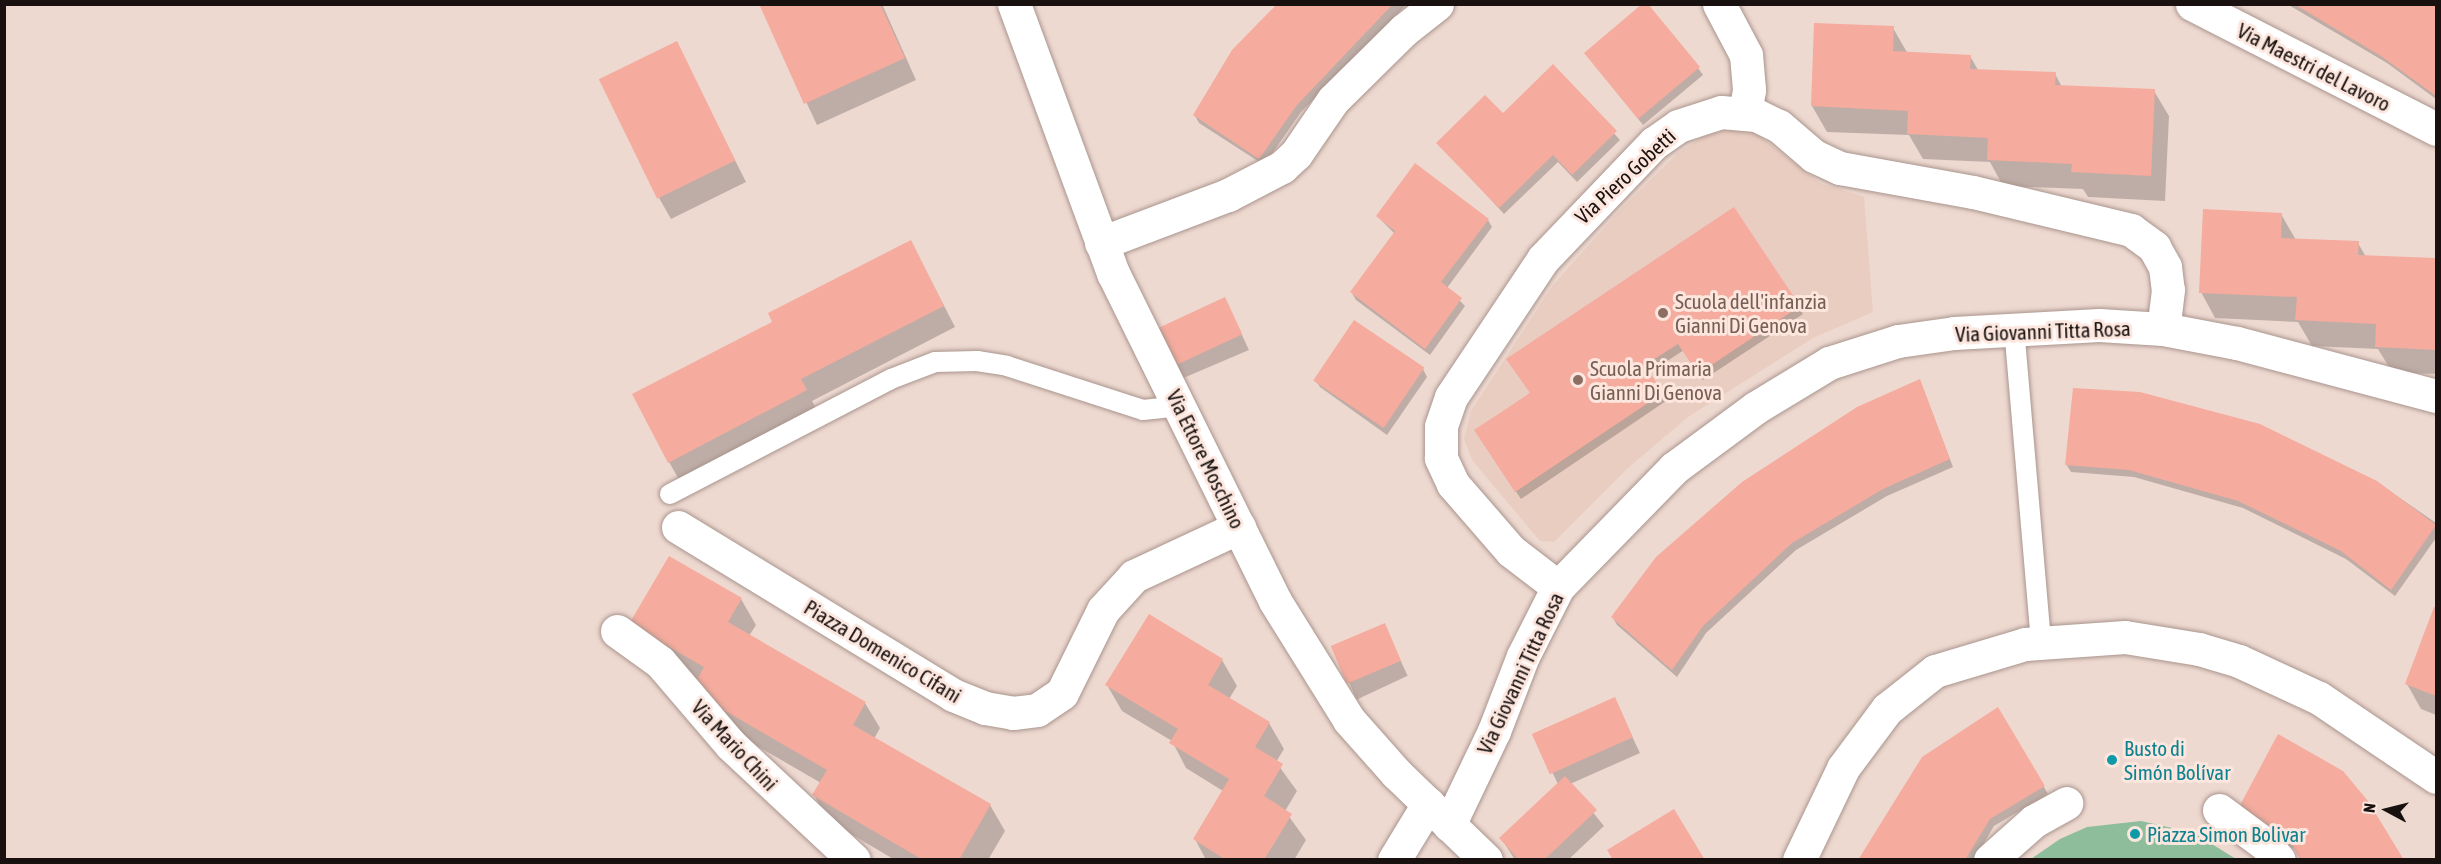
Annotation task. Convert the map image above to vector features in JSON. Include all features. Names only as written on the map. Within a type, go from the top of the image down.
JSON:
[{"type":"street","name":"Via Ettore Moschino","points":[[1014,4],[1101,243],[1127,304],[1181,406],[1275,601],[1327,690],[1370,747],[1486,860]]},
{"type":"street","points":[[1101,243],[1228,195],[1282,167],[1296,154],[1347,86],[1404,30],[1437,4]]},
{"type":"street","points":[[1719,4],[1746,55],[1749,90],[1745,113]]},
{"type":"street","name":"Via Maestri del Lavoro","points":[[2192,4],[2436,129]]},
{"type":"street","name":"Via Piero Gobetti","points":[[1558,587],[1511,551],[1453,484],[1441,458],[1439,442],[1445,411],[1543,259],[1580,216],[1654,143],[1678,126],[1709,115],[1745,113],[1779,126],[1814,156],[1840,168],[1973,192],[2140,234],[2154,247],[2164,267],[2168,290],[2163,329]]},
{"type":"street","name":"Via Giovanni Titta Rosa","points":[[1438,814],[1494,731],[1523,656],[1558,587],[1674,468],[1755,408],[1829,363],[1898,341],[2014,327],[2099,325],[2163,329],[2237,343],[2436,396]]},
{"type":"street","name":"Piazza Domenico Cifani","points":[[678,527],[953,695],[985,708],[1013,713],[1037,710],[1062,693],[1103,610],[1134,576],[1239,527]]},
{"type":"street","name":"Via Mario Chini","points":[[617,631],[660,662],[731,745],[854,860]]},
{"type":"street","points":[[1799,860],[1824,802],[1863,736],[1912,686],[1960,661],[2041,642],[2147,639],[2199,648],[2239,661],[2319,698],[2436,777]]},
{"type":"street","points":[[1990,860],[2034,822],[2066,803]]},
{"type":"street","points":[[2219,810],[2265,844],[2279,860]]},
{"type":"street","points":[[1394,860],[1438,814]]},
{"type":"lane","points":[[2014,327],[2041,642]]},
{"type":"lane","points":[[670,494],[891,380],[936,362],[977,360],[1007,366],[1143,410],[1181,406]]},
{"type":"shaded area","points":[[1735,128],[1756,133],[1820,183],[1864,197],[1873,312],[1813,338],[1688,417],[1628,468],[1554,542],[1540,541],[1472,460],[1464,439],[1471,411],[1553,285],[1620,210],[1678,153],[1704,136]]},
{"type":"green space","points":[[2141,821],[2194,833],[2236,859],[2031,859],[2060,839],[2087,827]]},
{"type":"building","points":[[759,4],[880,4],[905,58],[804,104]]},
{"type":"building","points":[[1277,4],[1393,4],[1297,105],[1259,159],[1193,115],[1232,50]]},
{"type":"building","points":[[1642,4],[1648,4],[1700,67],[1638,119],[1584,53]]},
{"type":"building","points":[[2294,4],[2436,4],[2436,96],[2381,56]]},
{"type":"building","points":[[1814,23],[1894,26],[1893,51],[1971,55],[1970,69],[2056,72],[2055,85],[2155,89],[2151,176],[2071,172],[2072,164],[1987,160],[1988,138],[1907,134],[1908,111],[1811,106]]},
{"type":"building","points":[[677,41],[735,161],[657,199],[599,79]]},
{"type":"building","points":[[1553,64],[1617,131],[1572,175],[1553,155],[1499,208],[1436,143],[1485,95],[1503,113]]},
{"type":"building","points":[[1415,163],[1489,219],[1441,282],[1462,298],[1425,349],[1350,292],[1395,231],[1376,216]]},
{"type":"building","points":[[1734,207],[1800,306],[1698,374],[1678,344],[1645,365],[1663,393],[1515,492],[1474,430],[1530,393],[1506,359]]},
{"type":"building","points":[[2203,209],[2282,213],[2281,238],[2359,241],[2358,255],[2436,258],[2436,350],[2375,347],[2376,324],[2295,320],[2297,297],[2199,293]]},
{"type":"building","points":[[911,240],[944,306],[801,379],[807,390],[668,463],[632,394],[772,322],[768,313]]},
{"type":"building","points":[[1225,297],[1242,334],[1173,367],[1155,330]]},
{"type":"building","points":[[1354,320],[1424,368],[1384,428],[1313,381]]},
{"type":"building","points":[[1920,379],[1950,459],[1883,489],[1792,543],[1703,626],[1672,670],[1611,617],[1656,557],[1742,482],[1857,407]]},
{"type":"building","points":[[2073,388],[2140,392],[2260,424],[2377,481],[2436,525],[2391,590],[2341,551],[2238,501],[2129,470],[2065,465]]},
{"type":"building","points":[[669,556],[742,598],[728,622],[866,702],[853,725],[991,804],[959,860],[923,860],[812,795],[827,770],[691,691],[704,667],[629,624]]},
{"type":"building","points":[[2434,607],[2436,608],[2436,696],[2405,684]]},
{"type":"building","points":[[1149,614],[1223,659],[1208,685],[1270,722],[1255,747],[1283,764],[1264,796],[1292,814],[1264,860],[1226,860],[1193,839],[1229,779],[1169,743],[1178,729],[1105,685]]},
{"type":"building","points":[[1385,623],[1401,661],[1347,684],[1331,646]]},
{"type":"building","points":[[1615,697],[1633,737],[1550,774],[1532,734]]},
{"type":"building","points":[[1998,707],[2045,786],[1990,819],[1965,860],[1858,860],[1922,757]]},
{"type":"building","points":[[2278,734],[2343,771],[2368,801],[2404,860],[2300,860],[2292,844],[2238,809]]},
{"type":"building","points":[[1565,776],[1597,810],[1544,860],[1519,860],[1499,838]]},
{"type":"building","points":[[1674,809],[1705,860],[1613,860],[1607,850]]},
{"type":"place","name":"Scuola dell'infanzia Gianni Di Genova","points":[[1663,313]]},
{"type":"place","name":"Scuola Primaria Gianni Di Genova","points":[[1578,380]]},
{"type":"place","name":"Busto di Simón Bolívar","points":[[2112,760]]},
{"type":"place","name":"Piazza Simon Bolivar","points":[[2135,834]]}]
